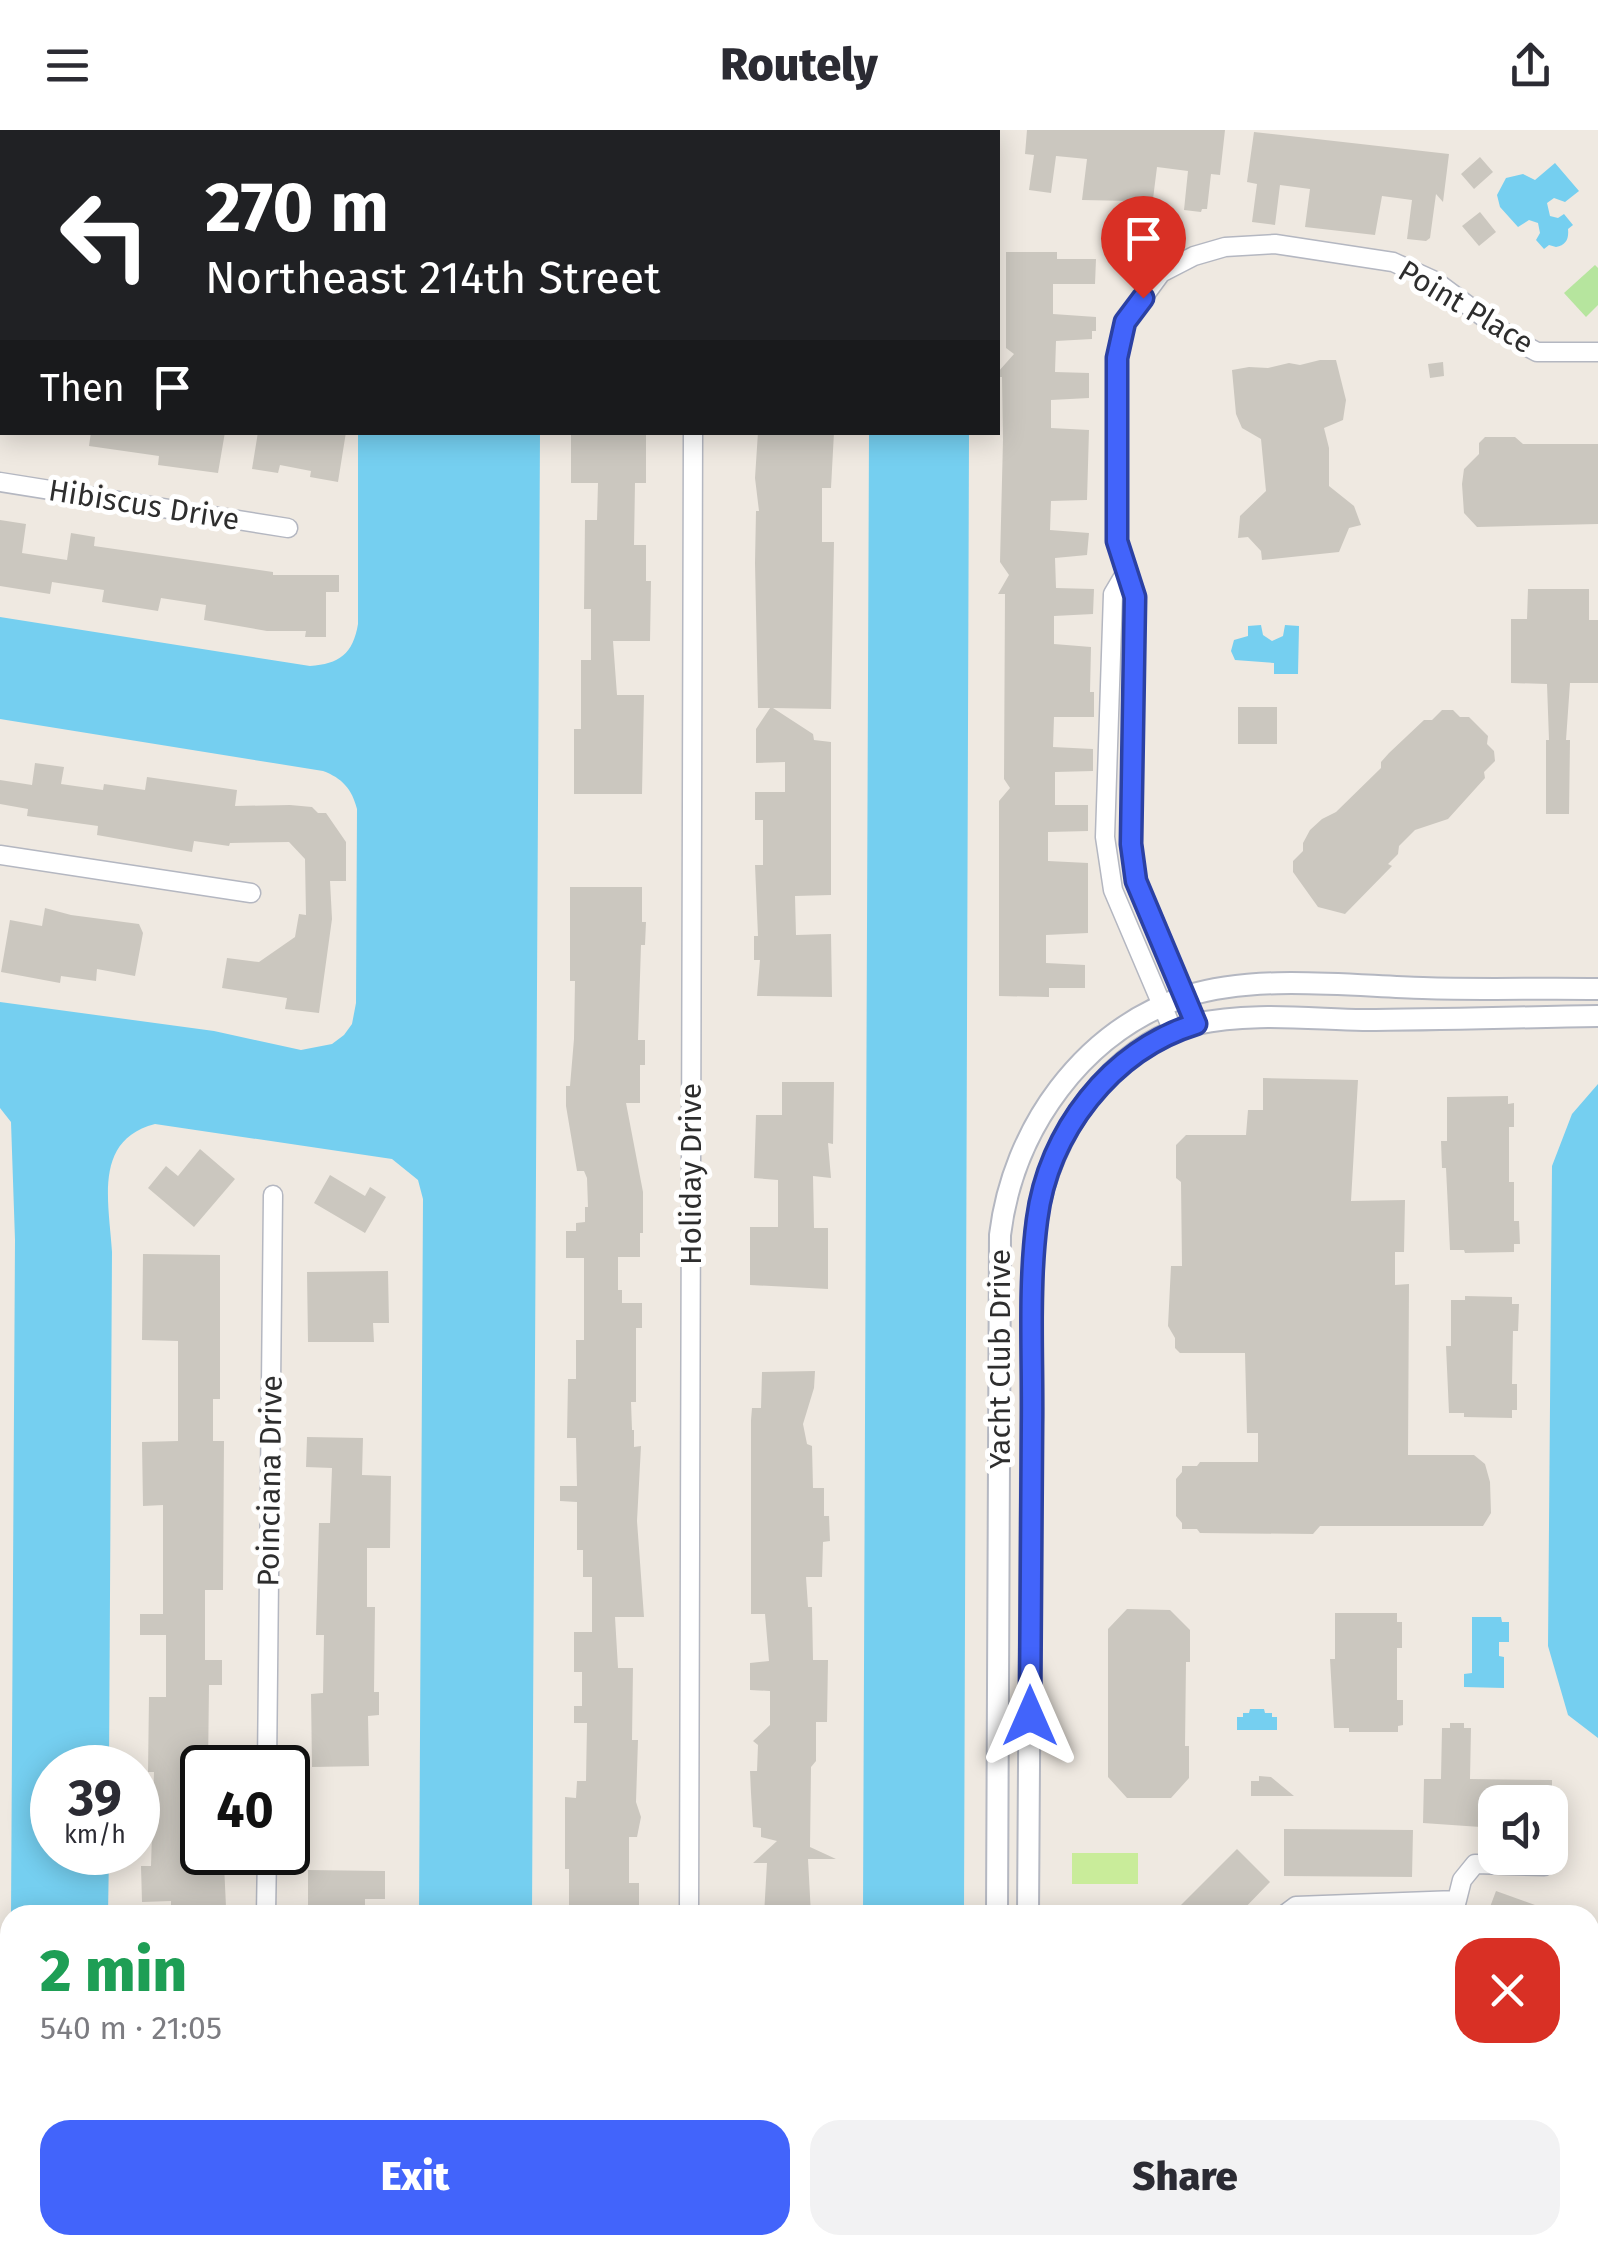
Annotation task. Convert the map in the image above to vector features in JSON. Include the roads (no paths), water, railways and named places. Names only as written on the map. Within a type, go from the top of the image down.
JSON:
[{"type":"street","name":"Point Place","points":[[1126,572],[1116,530],[1117,358],[1125,322],[1161,273],[1194,256],[1225,248],[1274,244],[1393,262],[1435,281],[1536,352],[1598,352]]},
{"type":"street","name":"Holiday Drive","points":[[689,1905],[693,435]]},
{"type":"street","name":"Hibiscus Drive","points":[[0,482],[288,528]]},
{"type":"street","points":[[1126,572],[1135,597],[1131,844],[1136,881],[1196,1024]]},
{"type":"street","points":[[1126,572],[1113,594],[1106,838],[1113,890],[1173,1031]]},
{"type":"street","points":[[0,854],[251,893]]},
{"type":"street","points":[[1113,890],[1136,881]]},
{"type":"street","name":"Yacht Club Drive","points":[[998,1905],[1000,1235],[1003,1208],[1040,1112],[1111,1038],[1142,1017],[1186,996],[1260,985],[1598,989]]},
{"type":"street","name":"Yacht Club Drive","points":[[1028,1905],[1032,1317],[1037,1219],[1053,1161],[1090,1095],[1128,1059],[1173,1031],[1196,1024],[1598,1016]]},
{"type":"street","name":"Poinciana Drive","points":[[268,1745],[273,1194]]},
{"type":"street","points":[[1456,1905],[1462,1880],[1478,1864]]},
{"type":"street","points":[[266,1905],[267,1875]]},
{"type":"water","points":[[1555,163],[1579,191],[1565,202],[1554,198],[1547,203],[1550,216],[1558,218],[1564,214],[1573,225],[1564,243],[1544,249],[1536,240],[1540,233],[1538,223],[1529,220],[1518,227],[1500,207],[1497,195],[1506,178],[1523,174],[1535,180]]},
{"type":"water","points":[[358,435],[540,435],[532,1905],[419,1905],[423,1199],[418,1180],[392,1159],[155,1124],[135,1132],[122,1144],[109,1175],[109,1745],[30,1745],[30,1875],[109,1875],[108,1905],[11,1905],[15,1240],[11,1122],[0,1108],[0,1002],[214,1031],[301,1050],[332,1044],[352,1024],[356,1003],[357,809],[345,785],[323,771],[0,719],[0,617],[310,666],[337,660],[352,643],[358,624]]},
{"type":"water","points":[[869,435],[969,435],[964,1905],[863,1905]]},
{"type":"water","points":[[1261,625],[1263,635],[1272,641],[1283,636],[1285,625],[1299,626],[1298,674],[1274,674],[1274,663],[1235,660],[1231,651],[1234,640],[1248,636],[1248,626]]},
{"type":"water","points":[[1598,1084],[1598,1738],[1568,1715],[1548,1646],[1552,1166],[1572,1114]]},
{"type":"water","points":[[1472,1617],[1501,1617],[1502,1622],[1509,1622],[1509,1642],[1499,1642],[1499,1656],[1504,1657],[1504,1688],[1464,1687],[1464,1674],[1472,1673]]},
{"type":"water","points":[[1250,1709],[1272,1713],[1272,1717],[1277,1717],[1277,1730],[1237,1730],[1237,1717],[1243,1717]]}]
